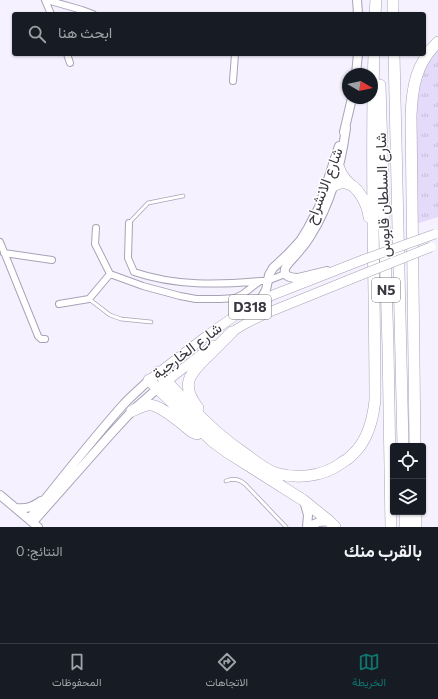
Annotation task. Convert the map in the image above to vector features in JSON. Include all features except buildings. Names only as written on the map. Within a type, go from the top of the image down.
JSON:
[{"type":"highway","points":[[376,0],[376,12]]},
{"type":"highway","points":[[393,0],[393,12]]},
{"type":"highway","points":[[426,55],[438,42]]},
{"type":"highway","points":[[132,411],[147,405],[159,408],[166,411],[192,432],[215,437],[262,466],[274,472],[287,475],[299,476],[316,474],[335,467],[352,455],[361,445],[368,433],[373,416],[375,400],[374,56]]},
{"type":"highway","name":"شارع السلطان قابوس","points":[[379,56],[391,527]]},
{"type":"highway","name":"شارع السلطان قابوس","points":[[394,56],[403,443]]},
{"type":"highway","points":[[415,443],[411,116],[414,84],[426,56]]},
{"type":"highway","points":[[339,168],[344,179],[357,191],[363,200],[368,212],[370,245],[374,273]]},
{"type":"highway","points":[[333,186],[339,183],[350,184]]},
{"type":"highway","points":[[215,437],[192,401],[189,392],[189,382],[190,376],[196,368],[232,332]]},
{"type":"highway","points":[[158,372],[162,385]]},
{"type":"highway","points":[[149,380],[162,385],[187,404],[227,452],[303,500],[332,524]]},
{"type":"highway","points":[[405,515],[405,527]]},
{"type":"highway","points":[[416,515],[416,527]]},
{"type":"main road","name":"شارع الخارجية","points":[[149,380],[214,329],[260,301],[366,258],[436,233]]},
{"type":"main road","name":"شارع الخارجية","points":[[162,385],[217,342],[267,313],[435,246]]},
{"type":"street","points":[[46,0],[50,12]]},
{"type":"street","points":[[46,0],[88,12]]},
{"type":"street","points":[[357,0],[358,12]]},
{"type":"street","points":[[68,56],[70,63]]},
{"type":"street","points":[[234,81],[235,56]]},
{"type":"street","points":[[357,68],[358,56]]},
{"type":"street","name":"شارع الانشراح","points":[[286,274],[284,270],[286,266],[302,249],[318,224],[333,186],[339,168],[351,104]]},
{"type":"street","name":"شارع الانشراح","points":[[260,301],[266,290],[264,281],[273,268],[300,241],[319,207],[346,128]]},
{"type":"street","points":[[339,146],[337,160],[339,168]]},
{"type":"street","points":[[129,223],[128,258],[134,272],[146,276],[208,284],[232,284],[264,281],[286,274],[293,278],[298,278],[351,264]]},
{"type":"street","points":[[96,228],[95,244],[110,274],[143,286],[196,299],[220,299],[235,298],[264,281]]},
{"type":"street","points":[[0,242],[38,336],[45,339]]},
{"type":"street","points":[[4,253],[52,260]]},
{"type":"street","points":[[59,304],[89,299],[110,274]]},
{"type":"street","name":"شارع الخارجية","points":[[34,523],[59,481],[124,404],[149,380]]},
{"type":"street","name":"شارع الخارجية","points":[[48,501],[132,411],[162,385]]},
{"type":"street","points":[[0,495],[34,523]]},
{"type":"street","points":[[303,500],[308,515],[307,527],[319,522],[332,524]]},
{"type":"street","points":[[16,508],[31,507],[48,501]]},
{"type":"street","points":[[43,527],[42,518],[48,501]]},
{"type":"lane","points":[[129,223],[148,203],[183,196]]},
{"type":"lane","points":[[89,299],[110,315],[121,319],[150,322]]},
{"type":"lane","points":[[226,481],[233,479],[242,481],[286,527]]},
{"type":"green space","points":[[438,49],[438,217],[416,224],[416,97],[422,73]]}]
